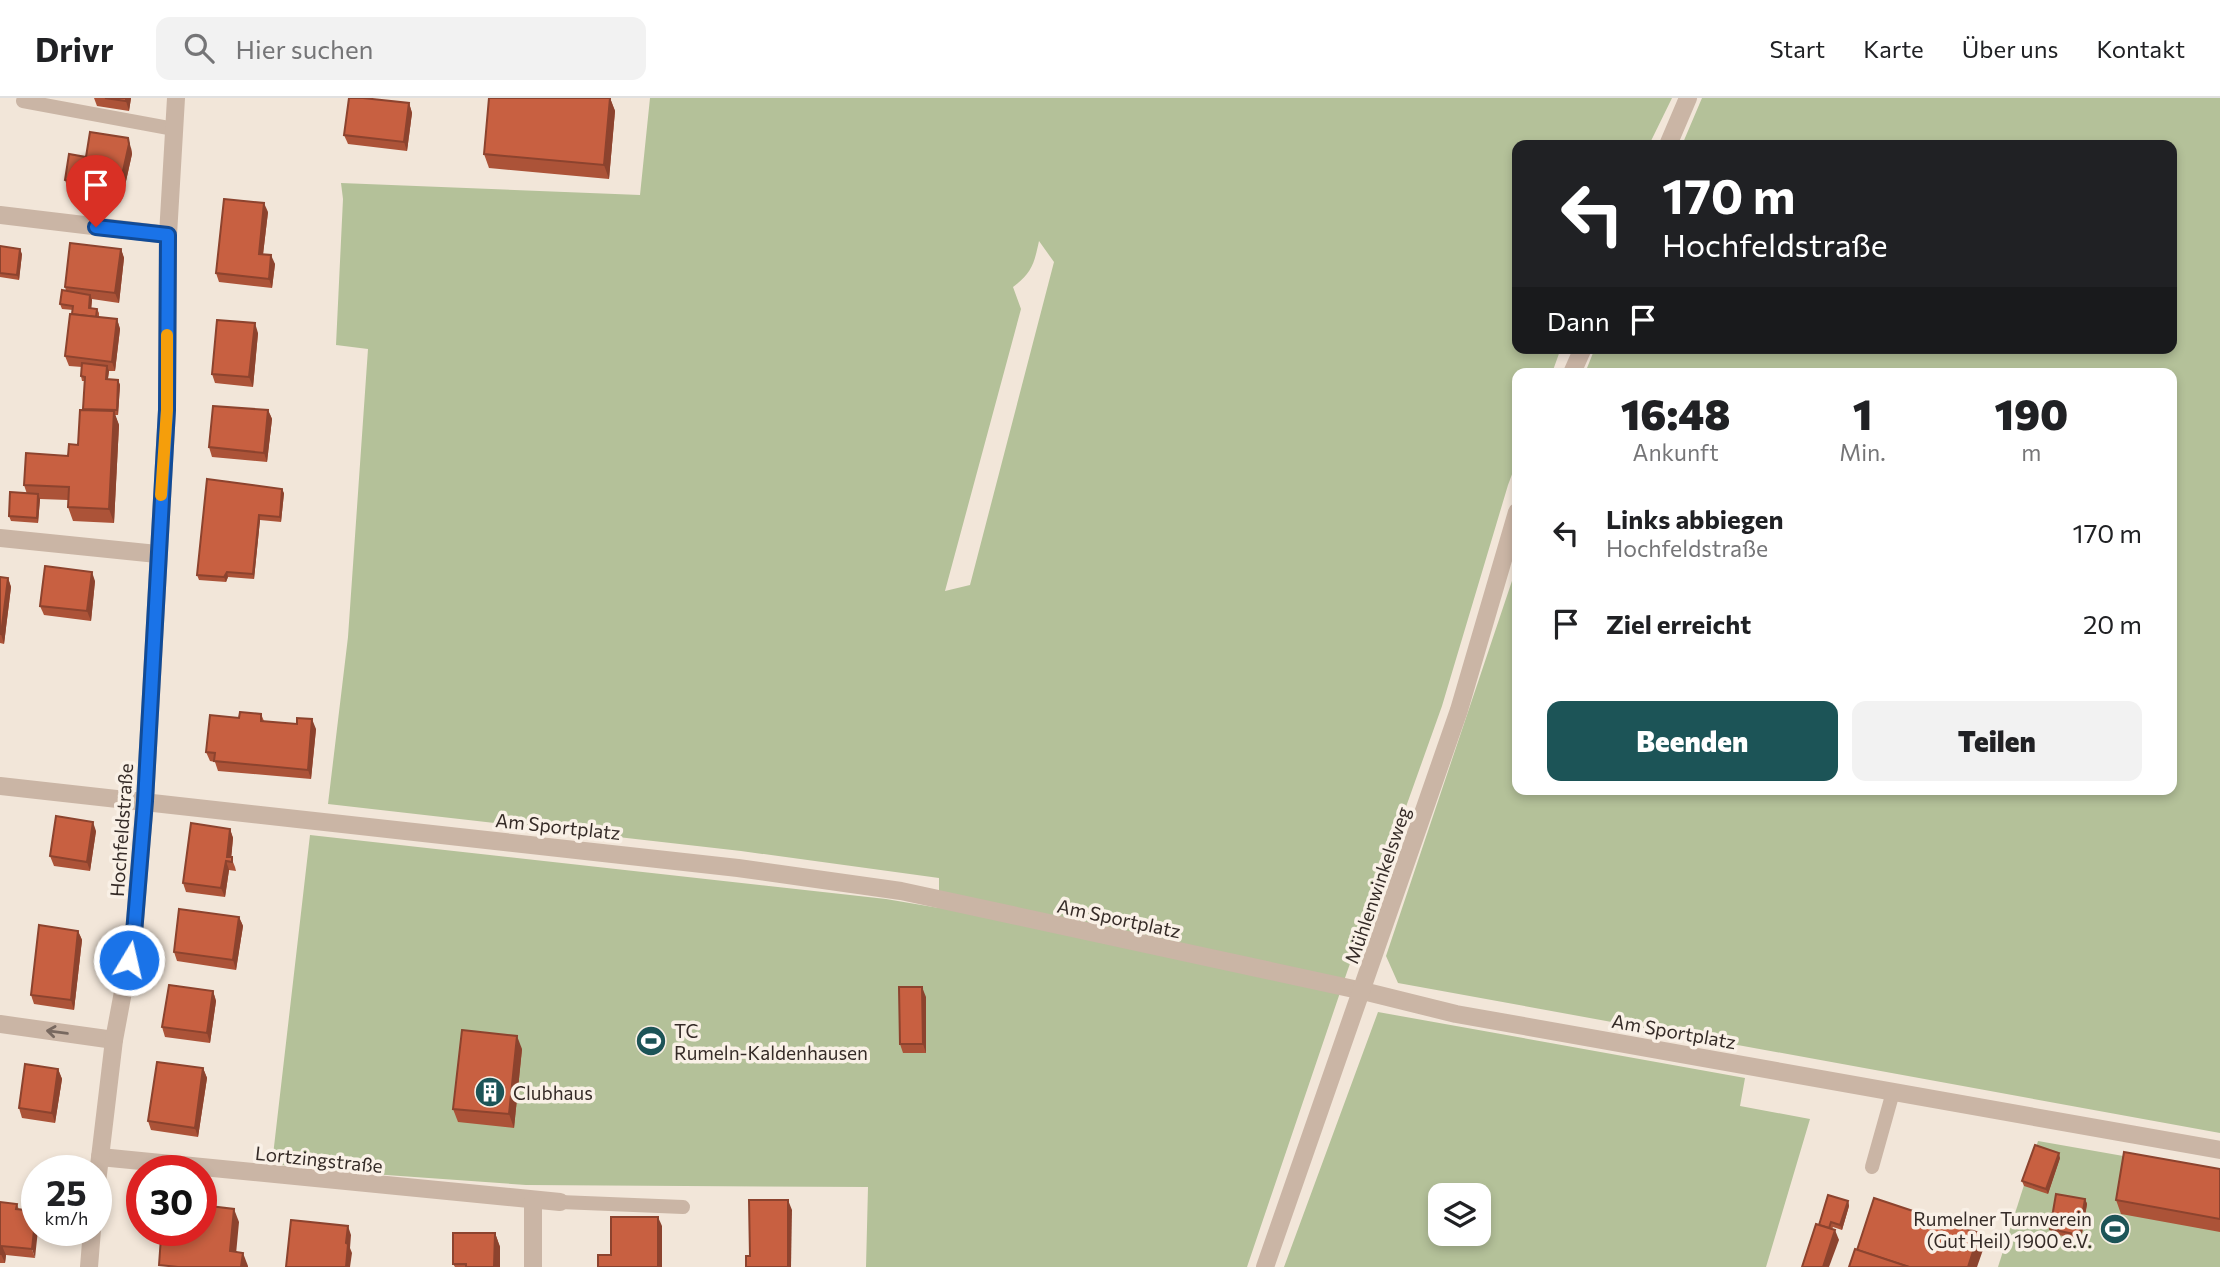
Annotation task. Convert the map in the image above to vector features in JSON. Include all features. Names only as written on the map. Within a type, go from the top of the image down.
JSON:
[{"type":"street","name":"Hochfeldstraße","points":[[100,1155],[114,1040],[134,933],[145,801],[167,410],[168,235],[176,98]]},
{"type":"street","points":[[1670,140],[1688,98]]},
{"type":"street","points":[[0,215],[168,235]]},
{"type":"street","name":"Mühlenwinkelsweg","points":[[1265,1267],[1460,710],[1512,529]]},
{"type":"street","points":[[0,538],[157,555]]},
{"type":"street","name":"Am Sportplatz","points":[[0,786],[738,868],[901,891],[1363,991],[1456,1014],[2220,1150]]},
{"type":"street","points":[[0,1024],[114,1040]]},
{"type":"street","name":"Lortzingstraße","points":[[112,1158],[560,1202]]},
{"type":"street","points":[[533,1200],[533,1267]]},
{"type":"street","points":[[89,1267],[91,1246]]},
{"type":"lane","points":[[23,101],[174,129]]},
{"type":"lane","points":[[1872,1167],[1893,1092]]},
{"type":"lane","name":"Lortzingstraße","points":[[560,1202],[683,1207]]},
{"type":"green space","points":[[650,98],[1672,98],[1651,140],[1512,140],[1512,354],[1559,354],[1554,368],[1512,368],[1512,474],[1442,706],[1347,972],[1247,1267],[866,1267],[868,1187],[526,1185],[272,1164],[310,835],[886,899],[939,908],[939,878],[741,851],[328,804],[348,637],[368,349],[336,345],[343,199],[341,183],[640,195]],"holes":[[[1039,241],[1054,262],[970,585],[945,591],[1021,309],[1013,287],[1031,267]]]},
{"type":"green space","points":[[1702,98],[2220,98],[2220,1133],[1398,983],[1386,956],[1512,581],[1512,795],[2177,795],[2177,368],[1587,368],[1593,354],[2177,354],[2177,140],[1684,140]]},
{"type":"green space","points":[[1378,1012],[1745,1078],[1740,1106],[1810,1119],[1766,1267],[1284,1267]]},
{"type":"green space","name":"Rumelner Turnverein (Gut Heil) 1900 e.V.","points":[[2038,1141],[2220,1173],[2220,1267],[1998,1267]]},
{"type":"building","points":[[105,98],[126,98],[126,101]]},
{"type":"building","points":[[349,98],[409,103],[404,142],[344,135]]},
{"type":"building","points":[[489,98],[610,98],[604,165],[484,154]]},
{"type":"building","points":[[90,132],[128,138],[119,189],[65,180],[69,154],[86,157]]},
{"type":"building","points":[[224,199],[264,203],[259,254],[271,255],[269,279],[216,273]]},
{"type":"building","points":[[70,243],[121,249],[115,293],[65,287]]},
{"type":"building","points":[[0,246],[20,249],[17,275],[0,273]]},
{"type":"building","points":[[62,290],[90,295],[89,308],[97,309],[96,317],[72,314],[73,306],[60,304]]},
{"type":"building","points":[[70,314],[117,319],[112,362],[65,356]]},
{"type":"building","points":[[217,320],[255,323],[249,377],[212,374]]},
{"type":"building","points":[[82,363],[107,366],[106,379],[118,380],[117,410],[83,409],[85,377],[81,376]]},
{"type":"building","points":[[213,406],[268,410],[264,453],[209,447]]},
{"type":"building","points":[[80,410],[114,411],[109,509],[68,507],[69,487],[24,485],[26,453],[68,456],[69,444],[78,445]]},
{"type":"building","points":[[207,479],[282,489],[280,517],[259,515],[253,574],[227,572],[224,577],[197,575]]},
{"type":"building","points":[[10,492],[38,494],[37,518],[9,516]]},
{"type":"building","points":[[45,566],[92,572],[87,611],[40,606]]},
{"type":"building","points":[[0,577],[8,578],[1,634],[0,634]]},
{"type":"building","points":[[240,712],[261,714],[261,721],[297,724],[297,718],[312,719],[308,770],[214,761],[215,753],[206,752],[210,715],[239,718]]},
{"type":"building","points":[[56,816],[93,822],[87,862],[50,856]]},
{"type":"building","points":[[191,823],[230,829],[227,857],[232,857],[232,862],[226,861],[221,888],[183,883]]},
{"type":"building","points":[[179,909],[239,917],[233,960],[174,952]]},
{"type":"building","points":[[39,925],[78,931],[71,1000],[31,995]]},
{"type":"building","points":[[169,985],[213,991],[207,1033],[162,1027]]},
{"type":"building","points":[[899,987],[922,987],[923,1044],[900,1044]]},
{"type":"building","name":"Clubhaus","points":[[462,1030],[517,1036],[509,1114],[453,1109]]},
{"type":"building","points":[[157,1062],[203,1068],[195,1128],[148,1121]]},
{"type":"building","points":[[25,1064],[58,1069],[52,1113],[19,1108]]},
{"type":"building","points":[[2035,1145],[2059,1153],[2046,1189],[2022,1181]]},
{"type":"building","points":[[2124,1152],[2220,1169],[2220,1219],[2116,1200]]},
{"type":"building","points":[[2056,1194],[2085,1199],[2079,1235],[2050,1229]]},
{"type":"building","points":[[1828,1195],[1848,1201],[1840,1225],[1831,1222],[1829,1228],[1819,1225]]},
{"type":"building","points":[[1874,1198],[1979,1233],[1968,1267],[1909,1267],[1857,1250]]},
{"type":"building","points":[[749,1200],[788,1200],[788,1267],[746,1267],[746,1256],[750,1256]]},
{"type":"building","points":[[0,1202],[17,1204],[16,1209],[21,1210],[21,1246],[32,1246],[32,1249],[2,1246],[0,1254]]},
{"type":"building","points":[[217,1207],[234,1209],[230,1251],[243,1253],[241,1267],[159,1265],[160,1246],[217,1246]]},
{"type":"building","points":[[611,1217],[658,1217],[658,1267],[598,1267],[598,1255],[611,1255]]},
{"type":"building","points":[[291,1220],[348,1226],[346,1267],[286,1267]]},
{"type":"building","points":[[1816,1224],[1835,1230],[1823,1267],[1802,1267]]},
{"type":"building","points":[[453,1233],[495,1233],[494,1267],[453,1264]]},
{"type":"building","points":[[1855,1249],[1909,1267],[1849,1267]]},
{"type":"slow traffic","points":[[161,495],[167,410],[167,335]]},
{"type":"place","name":"TC Rumeln-Kaldenhausen","points":[[651,1041]]},
{"type":"place","name":"Clubhaus","points":[[490,1092]]},
{"type":"place","name":"Rumelner Turnverein (Gut Heil) 1900 e.V.","points":[[2115,1229]]},
{"type":"route","points":[[96,227],[168,235],[167,410],[145,801],[134,933],[129,960]]}]
